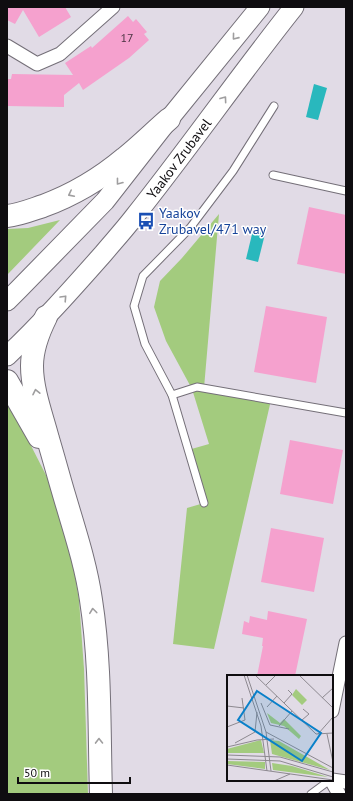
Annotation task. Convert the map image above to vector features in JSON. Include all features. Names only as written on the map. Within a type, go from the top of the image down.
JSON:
[{"type":"highway","points":[[7,216],[46,205],[93,182],[125,159],[169,119]]},
{"type":"highway","points":[[46,317],[35,346],[32,375],[36,394],[81,551],[94,619],[98,677],[101,794]]},
{"type":"highway","points":[[7,381],[40,439],[65,497]]},
{"type":"main road","points":[[7,300],[104,201],[260,7]]},
{"type":"main road","name":"Yaakov Zrubavel","points":[[7,356],[84,276],[133,219],[294,7]]},
{"type":"street","points":[[7,46],[37,64],[60,54],[113,7]]},
{"type":"street","points":[[333,706],[346,643]]},
{"type":"street","points":[[333,780],[346,782]]},
{"type":"street","points":[[332,781],[339,794]]},
{"type":"lane","points":[[204,503],[172,396],[145,344],[134,306],[143,276],[190,228],[233,171],[274,106]]},
{"type":"lane","points":[[273,175],[346,191]]},
{"type":"lane","points":[[172,396],[197,387],[346,414]]},
{"type":"lane","points":[[311,794],[330,781]]},
{"type":"green space","points":[[219,214],[204,388],[271,400],[214,649],[173,644],[187,508],[204,503],[188,450],[209,444],[192,389],[166,341],[154,307],[160,281],[182,258]]},
{"type":"green space","points":[[60,220],[7,275],[7,229],[28,228]]},
{"type":"green space","points":[[7,401],[49,481],[72,557],[79,600],[84,669],[88,794],[7,794]]},
{"type":"water","points":[[314,84],[327,88],[318,120],[306,117]]},
{"type":"water","points":[[254,226],[266,230],[258,262],[246,259]]},
{"type":"building","points":[[7,7],[65,7],[71,17],[39,37],[23,10],[15,24],[7,20]]},
{"type":"building","points":[[128,16],[133,22],[136,19],[147,32],[144,34],[149,40],[129,58],[83,90],[79,83],[64,95],[64,107],[7,106],[7,79],[11,79],[12,74],[73,75],[65,63],[91,46],[92,48]]},
{"type":"building","points":[[309,207],[346,215],[346,274],[297,264]]},
{"type":"building","points":[[266,306],[327,317],[316,383],[254,372]]},
{"type":"building","points":[[290,440],[343,450],[333,504],[280,494]]},
{"type":"building","points":[[271,528],[324,538],[314,592],[261,582]]},
{"type":"building","points":[[268,611],[307,619],[295,675],[257,675],[263,646],[263,638],[242,634],[244,621],[249,623],[250,616],[267,620]]},
{"type":"place","name":"Yaakov Zrubavel/471 way","points":[[146,221]]}]
